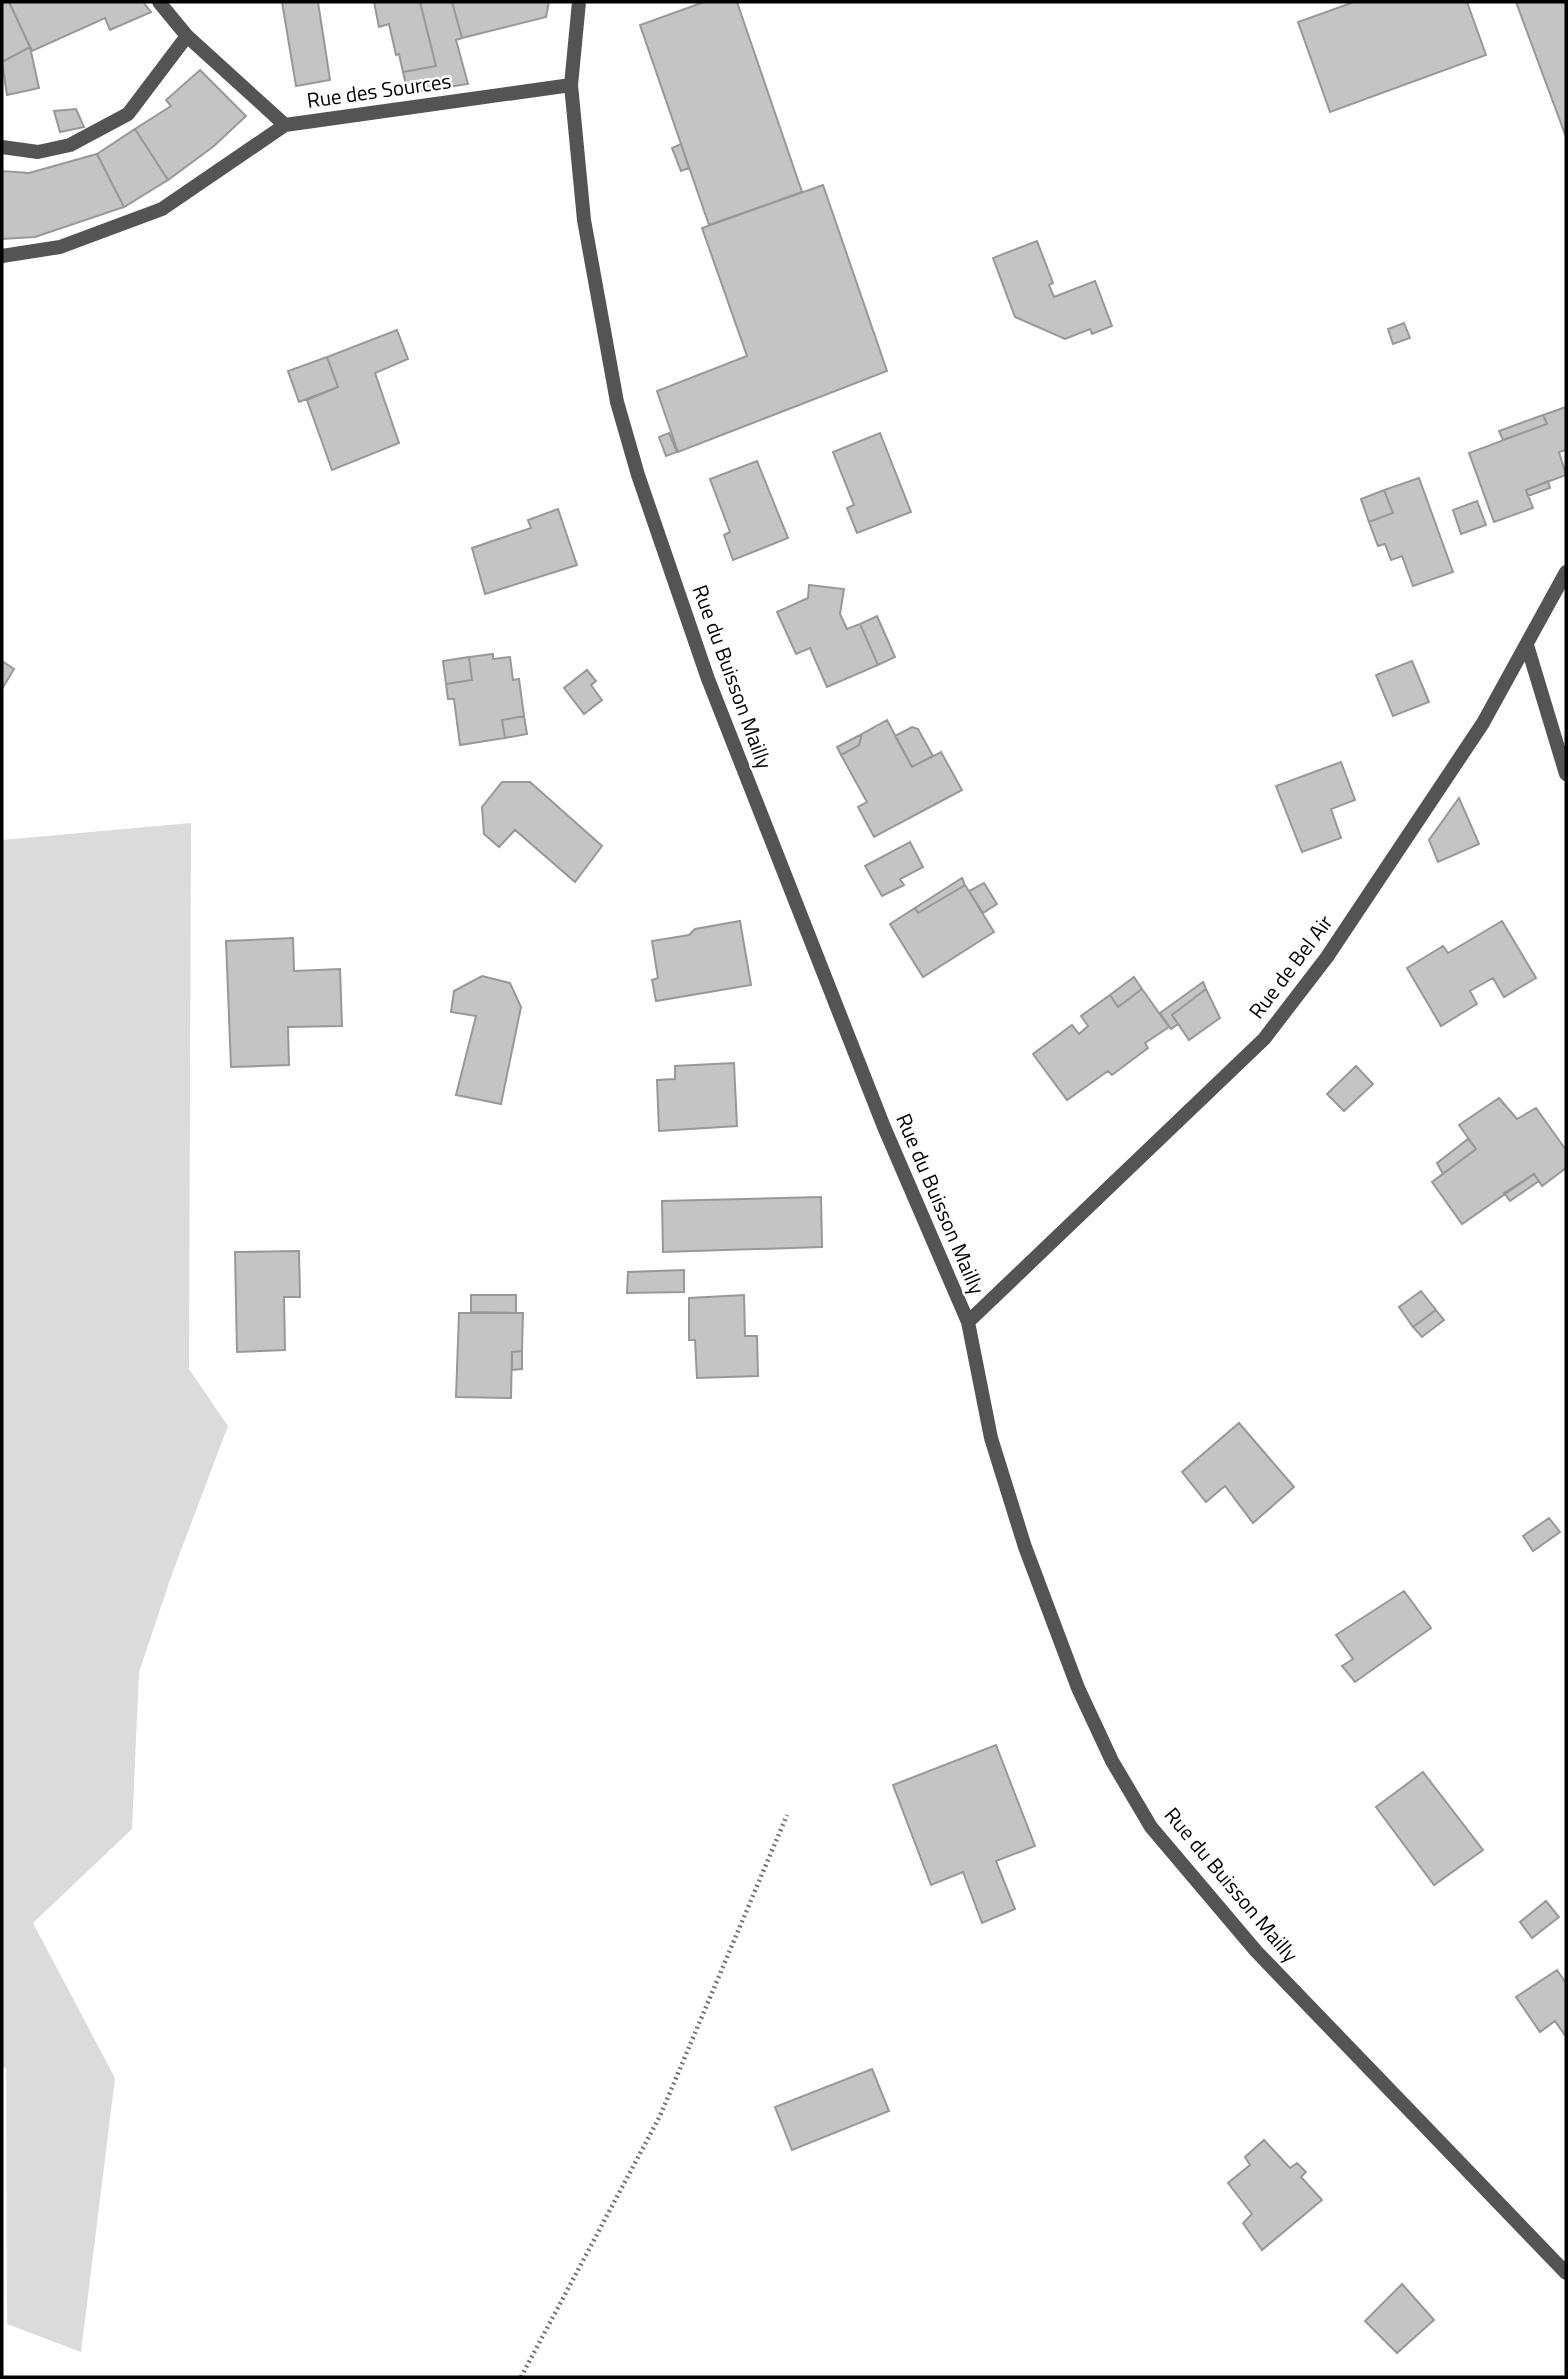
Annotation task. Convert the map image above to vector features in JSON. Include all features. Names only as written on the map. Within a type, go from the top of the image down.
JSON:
[{"type":"street","name":"Rue des Sources","points":[[159,2],[187,36],[285,125],[571,85]]},
{"type":"street","name":"Rue du Buisson Mailly","points":[[579,2],[571,85],[584,220],[617,402],[638,475],[708,679],[884,1127],[968,1322],[991,1438],[1025,1547],[1077,1688],[1112,1761],[1152,1827],[1256,1951],[1566,2273]]},
{"type":"street","points":[[2,147],[38,152],[70,145],[128,114],[187,36]]},
{"type":"street","points":[[2,256],[60,247],[162,209],[285,125]]},
{"type":"street","name":"Rue de Bel Air","points":[[968,1322],[1264,1039],[1327,957],[1483,723],[1566,572]]},
{"type":"street","points":[[1527,645],[1566,774]]},
{"type":"path","points":[[521,2377],[660,2116],[787,1815]]},
{"type":"shaded area","points":[[191,823],[189,1369],[228,1426],[172,1574],[139,1672],[132,1829],[33,1923],[115,2078],[81,2352],[7,2324],[6,2068],[2,2067],[2,840]]},
{"type":"building","points":[[2,2],[9,2],[30,47],[2,62]]},
{"type":"building","points":[[9,2],[143,2],[151,12],[110,30],[105,18],[32,51]]},
{"type":"building","points":[[282,2],[318,2],[330,80],[296,86]]},
{"type":"building","points":[[374,2],[420,2],[436,66],[403,72],[389,24],[379,27]]},
{"type":"building","points":[[420,2],[452,2],[462,38],[456,40],[468,84],[408,93],[403,72],[436,66]]},
{"type":"building","points":[[452,2],[549,2],[546,17],[462,38]]},
{"type":"building","points":[[704,2],[737,2],[802,192],[709,225],[640,25]]},
{"type":"building","points":[[1354,2],[1467,2],[1486,55],[1330,112],[1298,22]]},
{"type":"building","points":[[1516,2],[1566,2],[1566,137]]},
{"type":"building","points":[[30,47],[39,88],[7,95],[2,62]]},
{"type":"building","points":[[200,70],[246,116],[214,146],[168,180],[135,129],[171,106],[166,100]]},
{"type":"building","points":[[76,109],[84,127],[60,132],[54,111]]},
{"type":"building","points":[[135,129],[168,180],[124,207],[97,154]]},
{"type":"building","points":[[681,144],[689,168],[681,171],[672,148]]},
{"type":"building","points":[[97,154],[124,207],[35,237],[2,239],[2,171],[29,173]]},
{"type":"building","points":[[823,185],[887,371],[678,452],[657,391],[747,356],[702,228]]},
{"type":"building","points":[[1037,241],[1053,283],[1049,285],[1054,297],[1095,281],[1112,326],[1092,334],[1090,329],[1065,339],[1015,317],[993,258]]},
{"type":"building","points":[[1404,323],[1410,338],[1393,344],[1388,329]]},
{"type":"building","points":[[397,330],[408,359],[375,373],[399,443],[332,470],[307,400],[338,387],[327,357]]},
{"type":"building","points":[[327,357],[338,387],[299,402],[288,371]]},
{"type":"building","points":[[1566,407],[1566,450],[1559,452],[1566,475],[1526,490],[1533,508],[1494,522],[1469,453],[1547,424],[1543,415]]},
{"type":"building","points":[[1543,415],[1547,424],[1503,440],[1499,431]]},
{"type":"building","points":[[669,433],[677,452],[666,456],[659,437]]},
{"type":"building","points":[[880,433],[911,512],[857,533],[847,508],[854,505],[833,452]]},
{"type":"building","points":[[757,461],[788,538],[733,560],[724,535],[730,532],[710,479]]},
{"type":"building","points":[[1419,478],[1453,572],[1413,586],[1402,556],[1391,560],[1385,544],[1378,546],[1369,522],[1393,513],[1384,490]]},
{"type":"building","points":[[1548,481],[1550,488],[1528,496],[1526,490]]},
{"type":"building","points":[[1384,490],[1393,513],[1369,522],[1361,499]]},
{"type":"building","points":[[1477,501],[1486,525],[1461,534],[1453,510]]},
{"type":"building","points":[[558,509],[577,565],[485,594],[472,548],[531,528],[528,520]]},
{"type":"building","points":[[809,585],[844,589],[840,614],[847,629],[860,624],[878,665],[827,687],[810,648],[796,654],[777,612],[808,598]]},
{"type":"building","points":[[877,616],[895,657],[878,665],[860,624]]},
{"type":"building","points":[[493,654],[493,659],[510,657],[513,680],[519,679],[524,716],[502,720],[505,738],[460,745],[454,699],[448,699],[446,684],[472,680],[469,657]]},
{"type":"building","points":[[469,657],[472,680],[446,684],[443,661]]},
{"type":"building","points":[[2,661],[14,669],[2,689]]},
{"type":"building","points":[[1412,661],[1429,702],[1393,716],[1376,675]]},
{"type":"building","points":[[587,670],[596,681],[591,685],[602,700],[584,714],[564,688]]},
{"type":"building","points":[[524,716],[527,734],[505,738],[502,720]]},
{"type":"building","points":[[887,720],[912,767],[941,752],[962,790],[874,837],[858,807],[867,802],[841,755],[859,745],[862,734]]},
{"type":"building","points":[[912,727],[918,729],[933,756],[912,767],[895,736]]},
{"type":"building","points":[[862,734],[859,745],[841,755],[837,747]]},
{"type":"building","points":[[1341,762],[1355,800],[1331,809],[1341,838],[1302,852],[1276,786]]},
{"type":"building","points":[[502,782],[530,782],[602,846],[575,882],[515,830],[499,847],[484,834],[482,807]]},
{"type":"building","points":[[1459,798],[1479,844],[1438,862],[1429,840]]},
{"type":"building","points":[[910,842],[923,867],[900,879],[904,885],[882,896],[865,866]]},
{"type":"building","points":[[962,878],[965,885],[918,913],[915,908]]},
{"type":"building","points":[[984,883],[997,904],[983,913],[969,891]]},
{"type":"building","points":[[965,885],[994,932],[923,977],[890,924],[915,908],[918,913]]},
{"type":"building","points":[[740,921],[751,985],[656,1001],[652,980],[658,978],[652,941],[689,935],[695,929]]},
{"type":"building","points":[[1502,921],[1536,978],[1504,997],[1493,978],[1470,991],[1477,1004],[1441,1026],[1407,968],[1443,946],[1448,953]]},
{"type":"building","points":[[293,938],[294,971],[340,969],[342,1026],[288,1027],[289,1065],[231,1067],[226,941]]},
{"type":"building","points":[[482,976],[510,983],[521,1007],[501,1104],[456,1095],[476,1016],[451,1012],[454,991]]},
{"type":"building","points":[[1134,977],[1142,989],[1118,1007],[1110,995]]},
{"type":"building","points":[[1203,982],[1206,989],[1172,1015],[1178,1024],[1171,1029],[1160,1013]]},
{"type":"building","points":[[1142,989],[1169,1027],[1145,1043],[1148,1048],[1112,1075],[1108,1071],[1067,1100],[1033,1054],[1072,1025],[1079,1034],[1088,1026],[1081,1016],[1110,995],[1118,1007]]},
{"type":"building","points":[[1206,989],[1220,1018],[1189,1040],[1172,1015]]},
{"type":"building","points":[[734,1063],[737,1126],[659,1131],[657,1080],[675,1079],[675,1066]]},
{"type":"building","points":[[1356,1066],[1373,1084],[1344,1111],[1327,1094]]},
{"type":"building","points":[[1499,1098],[1517,1119],[1536,1108],[1566,1150],[1566,1168],[1542,1186],[1534,1174],[1462,1224],[1432,1182],[1476,1149],[1459,1125]]},
{"type":"building","points":[[1468,1139],[1476,1149],[1443,1174],[1437,1163]]},
{"type":"building","points":[[1534,1174],[1539,1181],[1510,1201],[1504,1193]]},
{"type":"building","points":[[821,1197],[822,1247],[663,1252],[662,1201]]},
{"type":"building","points":[[299,1251],[300,1297],[284,1297],[285,1350],[237,1352],[235,1252]]},
{"type":"building","points":[[684,1270],[684,1292],[627,1293],[628,1272]]},
{"type":"building","points":[[1421,1291],[1436,1310],[1413,1327],[1399,1307]]},
{"type":"building","points":[[471,1295],[516,1295],[516,1313],[471,1312]]},
{"type":"building","points":[[744,1295],[745,1336],[757,1336],[758,1376],[697,1378],[695,1340],[689,1340],[689,1298]]},
{"type":"building","points":[[1436,1310],[1444,1320],[1422,1337],[1413,1327]]},
{"type":"building","points":[[459,1313],[523,1313],[522,1351],[512,1352],[511,1398],[456,1397]]},
{"type":"building","points":[[522,1351],[522,1369],[512,1370],[512,1352]]},
{"type":"building","points":[[1239,1423],[1294,1487],[1253,1523],[1225,1486],[1206,1502],[1182,1472]]},
{"type":"building","points":[[1549,1518],[1560,1532],[1533,1551],[1523,1536]]},
{"type":"building","points":[[1404,1591],[1431,1628],[1355,1682],[1342,1666],[1353,1659],[1336,1635]]},
{"type":"building","points":[[996,1745],[1035,1846],[996,1861],[1015,1909],[982,1923],[963,1872],[931,1885],[893,1785]]},
{"type":"building","points":[[1423,1772],[1483,1850],[1434,1885],[1376,1807]]},
{"type":"building","points":[[1546,1901],[1559,1917],[1532,1938],[1520,1922]]},
{"type":"building","points":[[1557,1970],[1566,1983],[1566,2037],[1555,2021],[1540,2032],[1516,1997]]},
{"type":"building","points":[[872,2069],[889,2111],[792,2150],[775,2107]]},
{"type":"building","points":[[1264,2140],[1290,2168],[1297,2163],[1306,2172],[1301,2177],[1322,2200],[1262,2250],[1243,2223],[1252,2214],[1228,2183],[1250,2165],[1245,2157]]},
{"type":"building","points":[[1402,2284],[1434,2320],[1397,2353],[1365,2321]]}]
